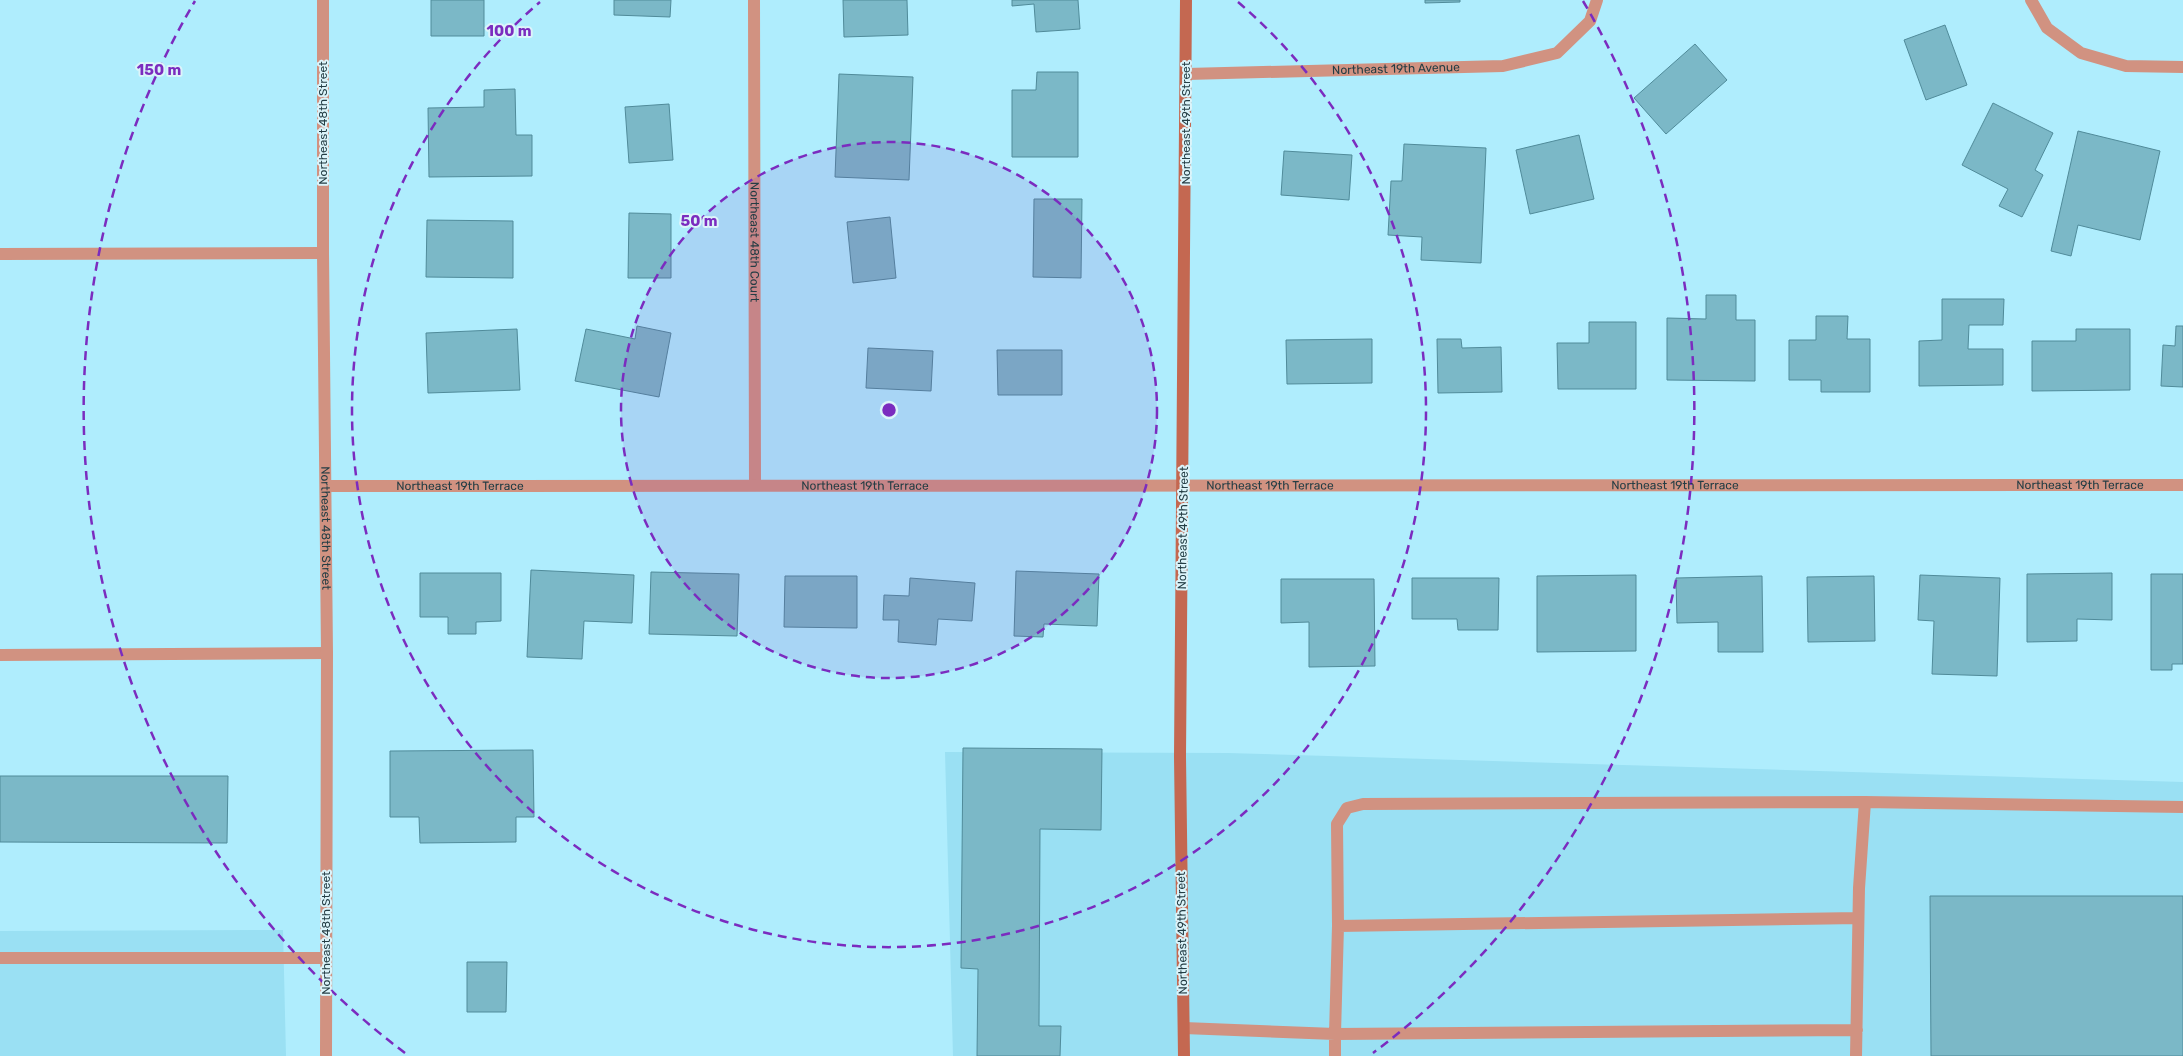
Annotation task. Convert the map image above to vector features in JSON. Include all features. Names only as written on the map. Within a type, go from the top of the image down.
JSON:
[{"type":"street","name":"Northeast 48th Street","points":[[323,0],[323,253],[327,653],[326,1056]]},
{"type":"street","name":"Northeast 48th Court","points":[[754,0],[755,484]]},
{"type":"street","name":"Northeast 49th Street","points":[[1184,1056],[1180,757],[1184,486],[1186,0]]},
{"type":"street","name":"Northeast 19th Avenue","points":[[1187,74],[1503,66],[1557,53],[1590,21],[1597,0]]},
{"type":"street","points":[[2031,0],[2047,28],[2081,53],[2126,66],[2183,66]]},
{"type":"street","points":[[0,254],[323,253]]},
{"type":"street","name":"Northeast 19th Terrace","points":[[326,486],[755,484],[1184,486],[2183,485]]},
{"type":"street","points":[[0,655],[327,653]]},
{"type":"street","points":[[1856,1056],[1858,918],[1865,802]]},
{"type":"street","points":[[1335,1056],[1338,926],[1337,824],[1347,808],[1372,804],[1865,802],[2183,807]]},
{"type":"street","points":[[1338,926],[1858,918]]},
{"type":"street","points":[[0,958],[326,958]]},
{"type":"street","points":[[1184,1028],[1335,1034],[1856,1030]]},
{"type":"shaded area","points":[[945,752],[1228,753],[2183,782],[2183,1056],[953,1056]]},
{"type":"shaded area","points":[[283,930],[286,1056],[0,1056],[0,931]]},
{"type":"building","points":[[431,0],[484,0],[484,36],[431,36]]},
{"type":"building","points":[[614,0],[671,0],[670,17],[614,15]]},
{"type":"building","points":[[843,0],[907,0],[908,35],[844,37]]},
{"type":"building","points":[[1012,0],[1078,0],[1080,29],[1036,32],[1034,4],[1012,6]]},
{"type":"building","points":[[1425,0],[1460,0],[1460,2],[1425,3]]},
{"type":"building","points":[[1945,25],[1967,85],[1926,100],[1904,40]]},
{"type":"building","points":[[1695,44],[1727,80],[1666,134],[1634,98]]},
{"type":"building","points":[[1037,72],[1078,72],[1078,157],[1012,157],[1012,90],[1036,90]]},
{"type":"building","points":[[839,74],[913,77],[909,180],[835,177]]},
{"type":"building","points":[[515,89],[516,135],[532,135],[532,176],[429,177],[428,108],[484,107],[484,90]]},
{"type":"building","points":[[1993,103],[2053,133],[2035,170],[2043,175],[2022,217],[1999,206],[2008,189],[1962,165]]},
{"type":"building","points":[[669,104],[673,160],[629,163],[625,107]]},
{"type":"building","points":[[2078,131],[2160,151],[2140,240],[2078,225],[2071,256],[2051,251]]},
{"type":"building","points":[[1579,135],[1594,199],[1530,214],[1516,150]]},
{"type":"building","points":[[1404,144],[1486,148],[1481,263],[1421,260],[1422,237],[1388,235],[1391,181],[1402,181]]},
{"type":"building","points":[[1284,151],[1352,155],[1349,200],[1281,195]]},
{"type":"building","points":[[1034,199],[1082,199],[1081,278],[1033,277]]},
{"type":"building","points":[[629,213],[671,214],[671,278],[628,278]]},
{"type":"building","points":[[890,217],[896,278],[853,283],[847,222]]},
{"type":"building","points":[[427,220],[513,221],[513,278],[426,277]]},
{"type":"building","points":[[1706,295],[1736,295],[1736,320],[1755,320],[1755,381],[1667,380],[1667,318],[1706,319]]},
{"type":"building","points":[[1942,299],[2004,299],[2003,325],[1969,325],[1968,349],[2003,349],[2003,385],[1919,386],[1919,341],[1942,340]]},
{"type":"building","points":[[1816,316],[1848,316],[1847,339],[1870,339],[1870,392],[1821,392],[1821,380],[1789,380],[1789,340],[1816,340]]},
{"type":"building","points":[[1589,322],[1636,322],[1636,389],[1558,389],[1557,343],[1589,343]]},
{"type":"building","points":[[637,326],[671,333],[659,397],[575,381],[586,329],[635,339]]},
{"type":"building","points":[[2176,326],[2183,326],[2183,387],[2161,386],[2163,345],[2175,346]]},
{"type":"building","points":[[517,329],[520,390],[428,393],[426,333]]},
{"type":"building","points":[[2076,329],[2130,329],[2130,390],[2032,391],[2032,341],[2076,341]]},
{"type":"building","points":[[1372,339],[1372,383],[1287,384],[1286,340]]},
{"type":"building","points":[[1437,339],[1461,339],[1462,348],[1501,347],[1502,392],[1438,393]]},
{"type":"building","points":[[868,348],[933,351],[931,391],[866,388]]},
{"type":"building","points":[[997,350],[1062,350],[1062,395],[998,395]]},
{"type":"building","points":[[531,570],[634,575],[632,623],[584,621],[582,659],[527,657]]},
{"type":"building","points":[[1016,571],[1099,574],[1097,626],[1044,624],[1043,637],[1014,636]]},
{"type":"building","points":[[651,572],[739,574],[737,636],[649,634]]},
{"type":"building","points":[[420,573],[501,573],[501,621],[476,622],[476,634],[448,634],[448,617],[420,617]]},
{"type":"building","points":[[2112,573],[2112,620],[2077,619],[2077,641],[2027,642],[2027,574]]},
{"type":"building","points":[[2151,574],[2183,574],[2183,664],[2172,664],[2172,670],[2151,670]]},
{"type":"building","points":[[1636,575],[1636,651],[1537,652],[1537,576]]},
{"type":"building","points":[[1920,575],[2000,578],[1997,676],[1932,674],[1934,621],[1918,620]]},
{"type":"building","points":[[785,576],[857,576],[857,628],[784,627]]},
{"type":"building","points":[[1762,576],[1763,652],[1718,652],[1718,622],[1677,623],[1676,578]]},
{"type":"building","points":[[1874,576],[1875,641],[1808,642],[1807,577]]},
{"type":"building","points":[[910,578],[975,583],[972,621],[938,619],[936,645],[898,642],[899,620],[883,620],[884,595],[909,596]]},
{"type":"building","points":[[1412,578],[1499,578],[1498,630],[1458,630],[1457,619],[1412,619]]},
{"type":"building","points":[[1281,579],[1374,579],[1375,666],[1309,667],[1309,622],[1281,623]]},
{"type":"building","points":[[963,748],[1102,749],[1101,830],[1040,829],[1039,1026],[1061,1026],[1060,1056],[977,1056],[978,969],[961,968]]},
{"type":"building","points":[[533,750],[534,817],[516,817],[516,842],[420,843],[419,817],[390,817],[390,751]]},
{"type":"building","points":[[0,776],[228,776],[227,843],[0,842]]},
{"type":"building","points":[[1930,896],[2183,896],[2183,1056],[1931,1056]]},
{"type":"building","points":[[467,962],[507,962],[506,1012],[467,1012]]}]
